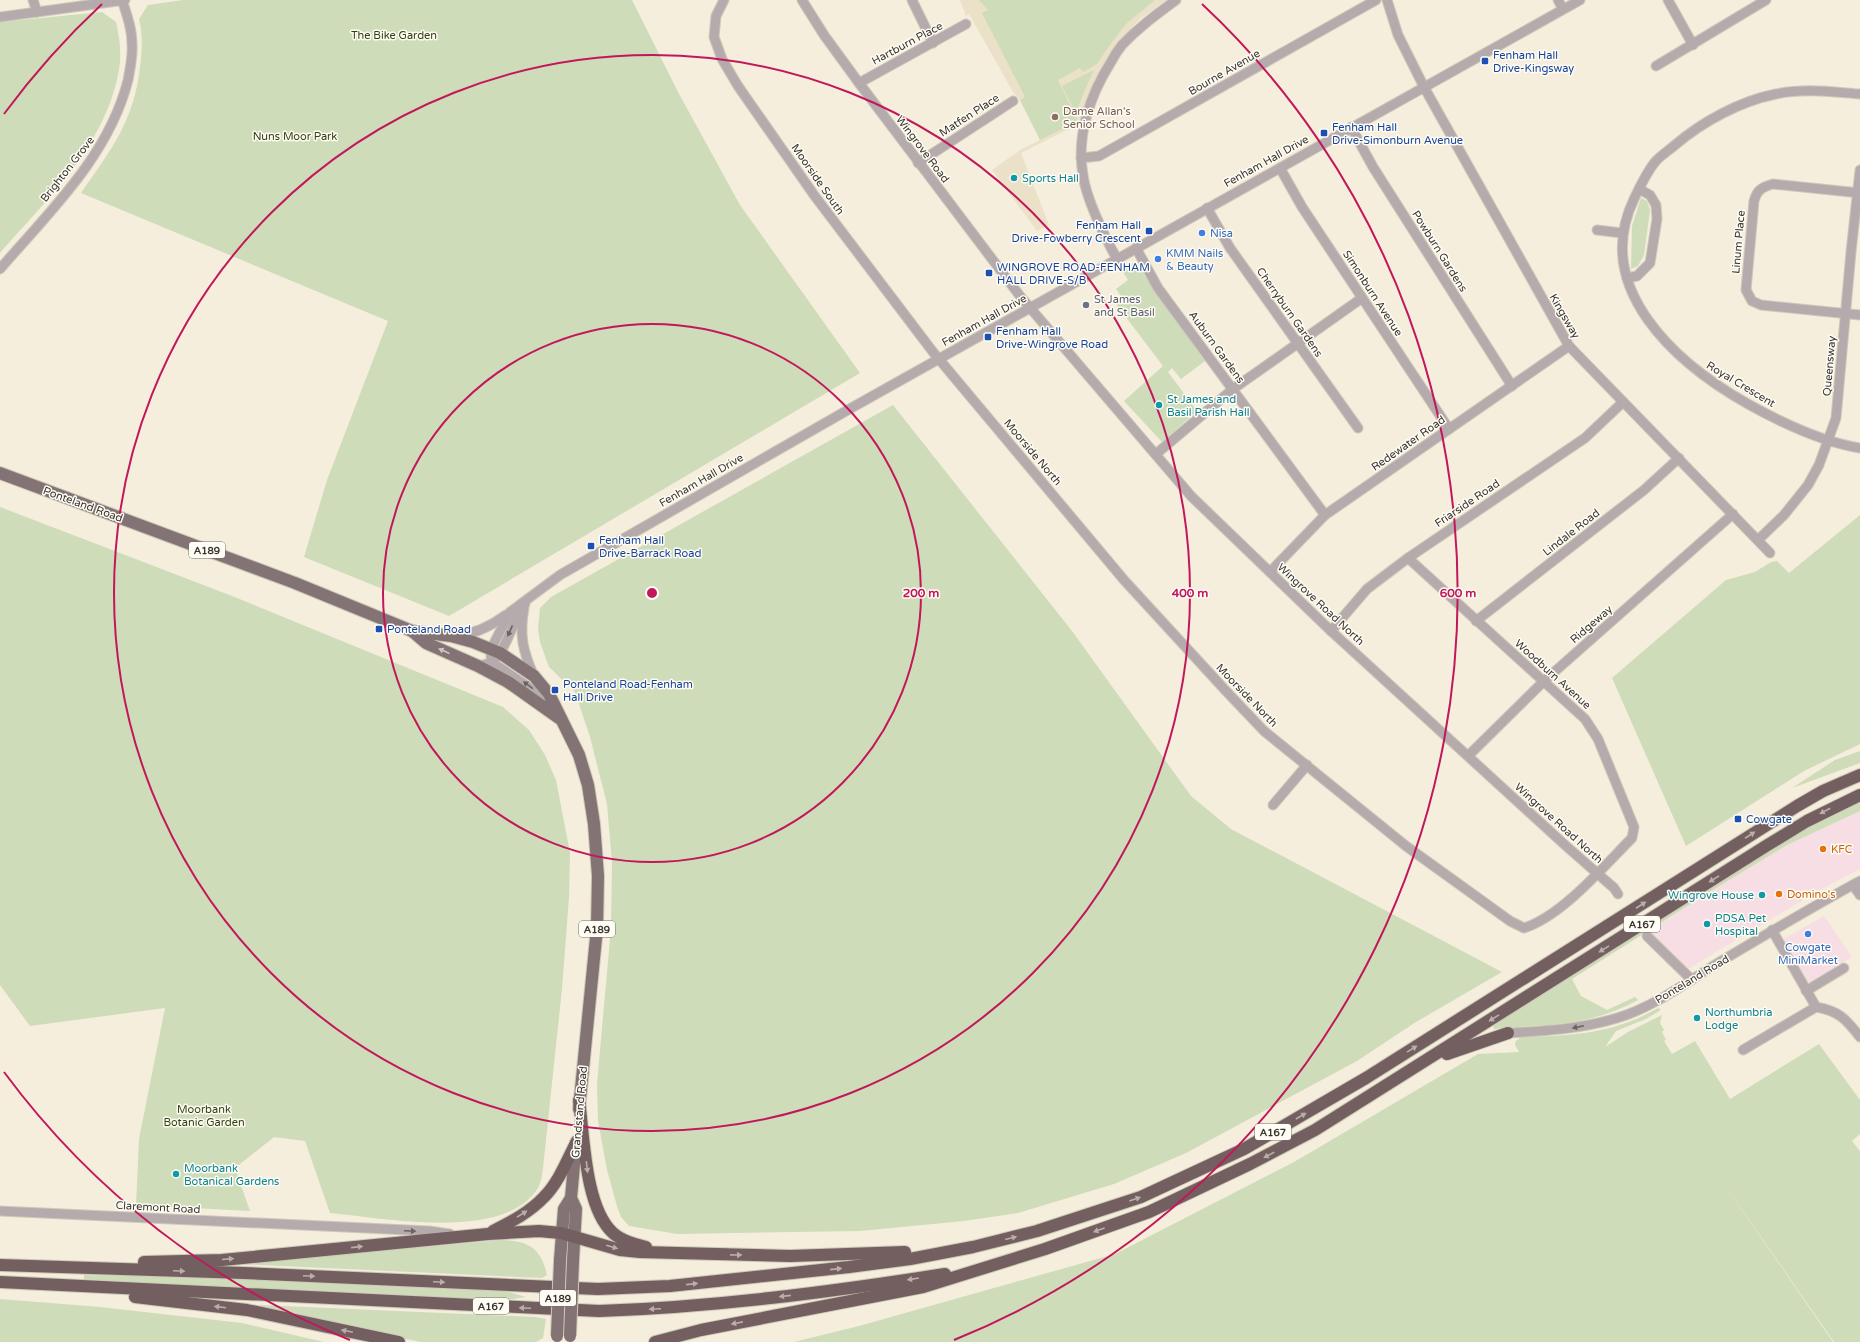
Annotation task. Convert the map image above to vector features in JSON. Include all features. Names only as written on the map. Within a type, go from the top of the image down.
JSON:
[{"type":"highway","name":"A167","points":[[0,1265],[244,1273],[598,1288],[670,1286],[841,1268],[910,1259],[973,1248],[1037,1232],[1141,1197],[1244,1149],[1399,1057],[1797,806],[1823,791],[1860,775]]},
{"type":"highway","name":"A167","points":[[0,1282],[600,1311],[669,1308],[835,1291],[980,1268],[1045,1249],[1149,1212],[1250,1164],[1315,1130],[1773,842],[1827,810],[1860,795]]},
{"type":"highway","points":[[1428,1060],[1508,1033]]},
{"type":"highway","points":[[579,1100],[588,1175],[596,1209],[603,1222],[613,1233],[626,1241],[669,1254]]},
{"type":"highway","points":[[488,1234],[527,1211],[545,1197],[558,1178],[577,1141]]},
{"type":"highway","points":[[21,1266],[222,1260],[464,1236],[540,1231],[562,1233],[620,1250],[669,1254],[790,1256],[872,1254],[973,1248]]},
{"type":"highway","points":[[655,1342],[701,1330],[923,1287],[980,1268]]},
{"type":"highway","points":[[28,1284],[247,1310],[399,1342]]},
{"type":"highway","points":[[671,1342],[701,1330]]},
{"type":"main road","name":"Ponteland Road","points":[[0,473],[295,583],[412,631],[451,636],[465,640],[534,676],[549,694],[556,707],[556,716]]},
{"type":"main road","name":"Ponteland Road","points":[[412,631],[426,643],[478,666],[508,682],[556,716]]},
{"type":"main road","name":"Grandstand Road","points":[[556,716],[573,742],[585,773],[594,824],[598,876],[597,928],[579,1100],[577,1141],[571,1198],[564,1209],[560,1260],[557,1339]]},
{"type":"main road","name":"Grandstand Road","points":[[570,1339],[576,1209],[571,1198]]},
{"type":"street","points":[[34,0],[37,12]]},
{"type":"street","points":[[0,17],[123,0]]},
{"type":"street","name":"Brighton Grove","points":[[0,269],[85,169],[113,125],[122,103],[132,58],[132,34],[123,0]]},
{"type":"street","name":"Moorside South","points":[[724,0],[716,16],[714,37],[722,59],[738,86],[814,196],[939,359]]},
{"type":"street","name":"Wingrove Road","points":[[802,0],[824,35],[918,163],[1030,309]]},
{"type":"street","points":[[912,0],[933,43]]},
{"type":"street","points":[[1117,259],[1102,229],[1083,176],[1081,158],[1084,125],[1093,96],[1106,69],[1121,46],[1149,19],[1176,0]]},
{"type":"street","name":"Bourne Avenue","points":[[1081,158],[1099,156],[1376,0]]},
{"type":"street","name":"Kingsway","points":[[1387,0],[1398,35],[1424,87],[1569,346],[1770,553]]},
{"type":"street","points":[[1558,0],[1563,9]]},
{"type":"street","name":"Fenham Hall Drive","points":[[494,654],[510,612],[560,575],[939,359],[1580,0]]},
{"type":"street","points":[[1668,0],[1693,45]]},
{"type":"street","points":[[1656,66],[1766,0]]},
{"type":"street","name":"Hartburn Place","points":[[859,83],[966,24]]},
{"type":"street","name":"Royal Crescent","points":[[1860,94],[1803,90],[1774,94],[1745,104],[1714,118],[1685,136],[1655,162],[1639,189],[1626,216],[1622,233],[1622,250],[1627,278],[1632,294],[1644,315],[1673,349],[1695,370],[1717,385],[1769,415],[1828,440],[1860,448]]},
{"type":"street","name":"Matfen Place","points":[[918,163],[1013,101]]},
{"type":"street","name":"Powburn Gardens","points":[[1351,127],[1373,167],[1512,386]]},
{"type":"street","name":"Simonburn Avenue","points":[[1280,168],[1302,207],[1449,429]]},
{"type":"street","name":"Queensway","points":[[1758,540],[1784,515],[1808,485],[1819,465],[1836,418],[1859,193],[1860,170]]},
{"type":"street","name":"Linum Place","points":[[1846,314],[1761,305],[1752,301],[1746,290],[1754,201],[1756,193],[1762,187],[1773,184],[1859,193]]},
{"type":"street","points":[[1627,278],[1637,276],[1650,263],[1657,219],[1656,205],[1650,195],[1639,189]]},
{"type":"street","name":"Cherryburn Gardens","points":[[1207,208],[1230,248],[1358,428]]},
{"type":"street","points":[[1597,230],[1622,233]]},
{"type":"street","name":"Auburn Gardens","points":[[1136,248],[1158,288],[1325,515]]},
{"type":"street","points":[[1156,454],[1233,389],[1362,298]]},
{"type":"street","name":"Wingrove Road North","points":[[1030,309],[1191,496],[1331,631],[1614,888],[1618,894]]},
{"type":"street","points":[[1846,314],[1860,316]]},
{"type":"street","name":"Redewater Road","points":[[1270,572],[1325,515],[1569,346]]},
{"type":"street","name":"Moorside North","points":[[939,359],[1135,591],[1264,731],[1406,846],[1510,921],[1524,928],[1538,924],[1582,889],[1596,873]]},
{"type":"street","name":"Friarside Road","points":[[1331,631],[1367,589],[1408,558],[1585,438],[1623,402]]},
{"type":"street","name":"Lindale Road","points":[[1476,621],[1644,490],[1679,458]]},
{"type":"street","name":"Ridgeway","points":[[1469,756],[1544,681],[1733,514]]},
{"type":"street","name":"Woodburn Avenue","points":[[1408,558],[1585,719],[1598,738],[1634,827],[1632,838],[1596,873]]},
{"type":"street","points":[[527,600],[521,635],[527,659],[534,676]]},
{"type":"street","name":"Fenham Hall Drive","points":[[494,654],[527,600]]},
{"type":"street","points":[[451,636],[468,634],[483,629],[510,612]]},
{"type":"street","points":[[478,666],[494,654],[536,692],[556,716]]},
{"type":"street","points":[[1273,805],[1307,766]]},
{"type":"street","points":[[1856,883],[1860,895]]},
{"type":"street","name":"Ponteland Road","points":[[1508,1033],[1563,1030],[1616,1018],[1661,999],[1772,930],[1856,883]]},
{"type":"street","points":[[1772,930],[1816,1007]]},
{"type":"street","points":[[1647,936],[1692,980]]},
{"type":"street","points":[[1806,991],[1844,968]]},
{"type":"street","points":[[1743,1050],[1816,1007],[1828,1009],[1840,1014],[1860,1037]]},
{"type":"street","name":"Claremont Road","points":[[0,1211],[315,1227],[429,1231],[464,1236]]},
{"type":"shaded area","name":"Dame Allan's Senior School","points":[[960,0],[1166,0],[1140,19],[1123,37],[1106,60],[1094,81],[1079,124],[1021,153],[1049,225],[1037,231],[992,170],[1020,150],[1040,140],[1020,100],[1013,92],[969,14],[966,16]]},
{"type":"shaded area","points":[[1860,811],[1860,869],[1818,891],[1688,969],[1650,931],[1713,890],[1787,845]]},
{"type":"shaded area","points":[[1824,916],[1852,957],[1809,983],[1783,939]]},
{"type":"green space","points":[[183,0],[632,0],[678,92],[740,205],[860,373],[449,616],[304,557],[327,480],[388,321],[81,193],[102,163],[120,134],[127,119],[137,86],[140,67],[142,37],[139,19],[148,5]]},
{"type":"green space","name":"Dame Allan's Senior School","points":[[979,0],[1155,0],[1126,24],[1097,64],[1083,72],[1080,68],[1058,80],[1077,119],[1076,122],[1040,140],[1020,100],[1025,97],[982,13],[988,10]]},
{"type":"green space","points":[[102,12],[116,22],[120,52],[120,62],[114,90],[104,116],[91,142],[75,165],[57,188],[0,253],[0,22]]},
{"type":"green space","points":[[1094,70],[1083,94],[1076,114],[1062,86]]},
{"type":"green space","points":[[1641,198],[1647,201],[1650,210],[1644,255],[1638,266],[1631,269],[1632,226]]},
{"type":"green space","points":[[1135,262],[1205,361],[1181,379],[1172,368],[1168,372],[1197,411],[1162,442],[1124,401],[1163,366],[1113,300],[1121,296],[1116,289],[1128,280],[1122,270]]},
{"type":"green space","points":[[893,405],[1072,631],[1191,796],[1231,829],[1502,972],[1416,1022],[1357,1061],[1186,1153],[1114,1184],[1018,1213],[964,1221],[860,1231],[677,1234],[629,1226],[621,1217],[617,1206],[607,1170],[598,1121],[597,1084],[611,928],[612,863],[607,804],[590,737],[575,692],[549,667],[540,642],[538,629],[540,608],[551,597]]},
{"type":"green space","name":"Moorbank Botanic Garden","points":[[0,507],[232,596],[503,707],[529,730],[545,755],[556,780],[570,853],[569,897],[562,989],[542,1174],[536,1191],[519,1207],[496,1216],[469,1221],[440,1223],[380,1219],[330,1213],[305,1141],[274,1137],[235,1168],[250,1211],[136,1205],[139,1139],[165,1008],[30,1026],[0,985]]},
{"type":"green space","points":[[1860,515],[1860,744],[1804,771],[1686,846],[1612,678],[1726,580],[1755,572],[1771,562],[1777,561],[1789,573]]},
{"type":"green space","points":[[1860,751],[1860,763],[1792,788],[1835,760]]},
{"type":"green space","points":[[1860,801],[1860,811],[1787,845],[1572,979],[1581,996],[1607,1010],[1635,997],[1638,1000],[1610,1013],[1580,1021],[1494,1029],[1493,1026],[1573,973],[1811,825]]},
{"type":"green space","points":[[1658,1008],[1661,1010],[1646,1019],[1616,1031],[1605,1047],[1628,1032],[1662,1015],[1660,1023],[1664,1030],[1662,1032],[1666,1040],[1664,1041],[1672,1054],[1695,1041],[1730,1099],[1819,1044],[1860,1100],[1860,1134],[1852,1141],[1860,1151],[1860,1342],[1834,1342],[1713,1168],[1833,1342],[794,1342],[859,1326],[1115,1254],[1294,1162],[1478,1054],[1519,1052],[1515,1045],[1516,1041],[1521,1037],[1557,1036],[1591,1032],[1625,1023]]},
{"type":"green space","points":[[502,1240],[519,1242],[532,1248],[541,1258],[547,1275],[542,1278],[237,1264]]},
{"type":"green space","points":[[84,1275],[207,1277],[502,1290],[526,1297],[499,1301],[250,1290],[84,1279]]},
{"type":"green space","points":[[0,1299],[100,1307],[242,1323],[324,1342],[0,1342]]},
{"type":"green space","points":[[261,1305],[535,1317],[546,1319],[543,1338],[536,1342],[421,1342],[261,1309]]},
{"type":"place","name":"Fenham Hall Drive-Kingsway","points":[[1485,61]]},
{"type":"place","name":"Dame Allan's Senior School","points":[[1055,117]]},
{"type":"place","name":"Fenham Hall Drive-Simonburn Avenue","points":[[1324,133]]},
{"type":"place","name":"Sports Hall","points":[[1014,178]]},
{"type":"place","name":"Fenham Hall Drive-Fowberry Crescent","points":[[1149,231]]},
{"type":"place","name":"Nisa","points":[[1202,233]]},
{"type":"place","name":"KMM Nails & Beauty","points":[[1158,259]]},
{"type":"place","name":"WINGROVE ROAD-FENHAM HALL DRIVE-S/B","points":[[989,273]]},
{"type":"place","name":"St James and St Basil","points":[[1086,305]]},
{"type":"place","name":"Fenham Hall Drive-Wingrove Road","points":[[988,337]]},
{"type":"place","name":"St James and Basil Parish Hall","points":[[1159,405]]},
{"type":"place","name":"Fenham Hall Drive-Barrack Road","points":[[591,546]]},
{"type":"place","name":"Ponteland Road","points":[[379,629]]},
{"type":"place","name":"Ponteland Road-Fenham Hall Drive","points":[[555,690]]},
{"type":"place","name":"Cowgate","points":[[1738,819]]},
{"type":"place","name":"KFC","points":[[1823,849]]},
{"type":"place","name":"Domino's","points":[[1779,894]]},
{"type":"place","name":"Wingrove House","points":[[1762,895]]},
{"type":"place","name":"PDSA Pet Hospital","points":[[1707,924]]},
{"type":"place","name":"Cowgate MiniMarket","points":[[1808,934]]},
{"type":"place","name":"Northumbria Lodge","points":[[1697,1018]]},
{"type":"place","name":"Moorbank Botanical Gardens","points":[[176,1174]]},
{"type":"park label","name":"The Bike Garden","points":[[394,35]]},
{"type":"park label","name":"Nuns Moor Park","points":[[295,136]]}]
